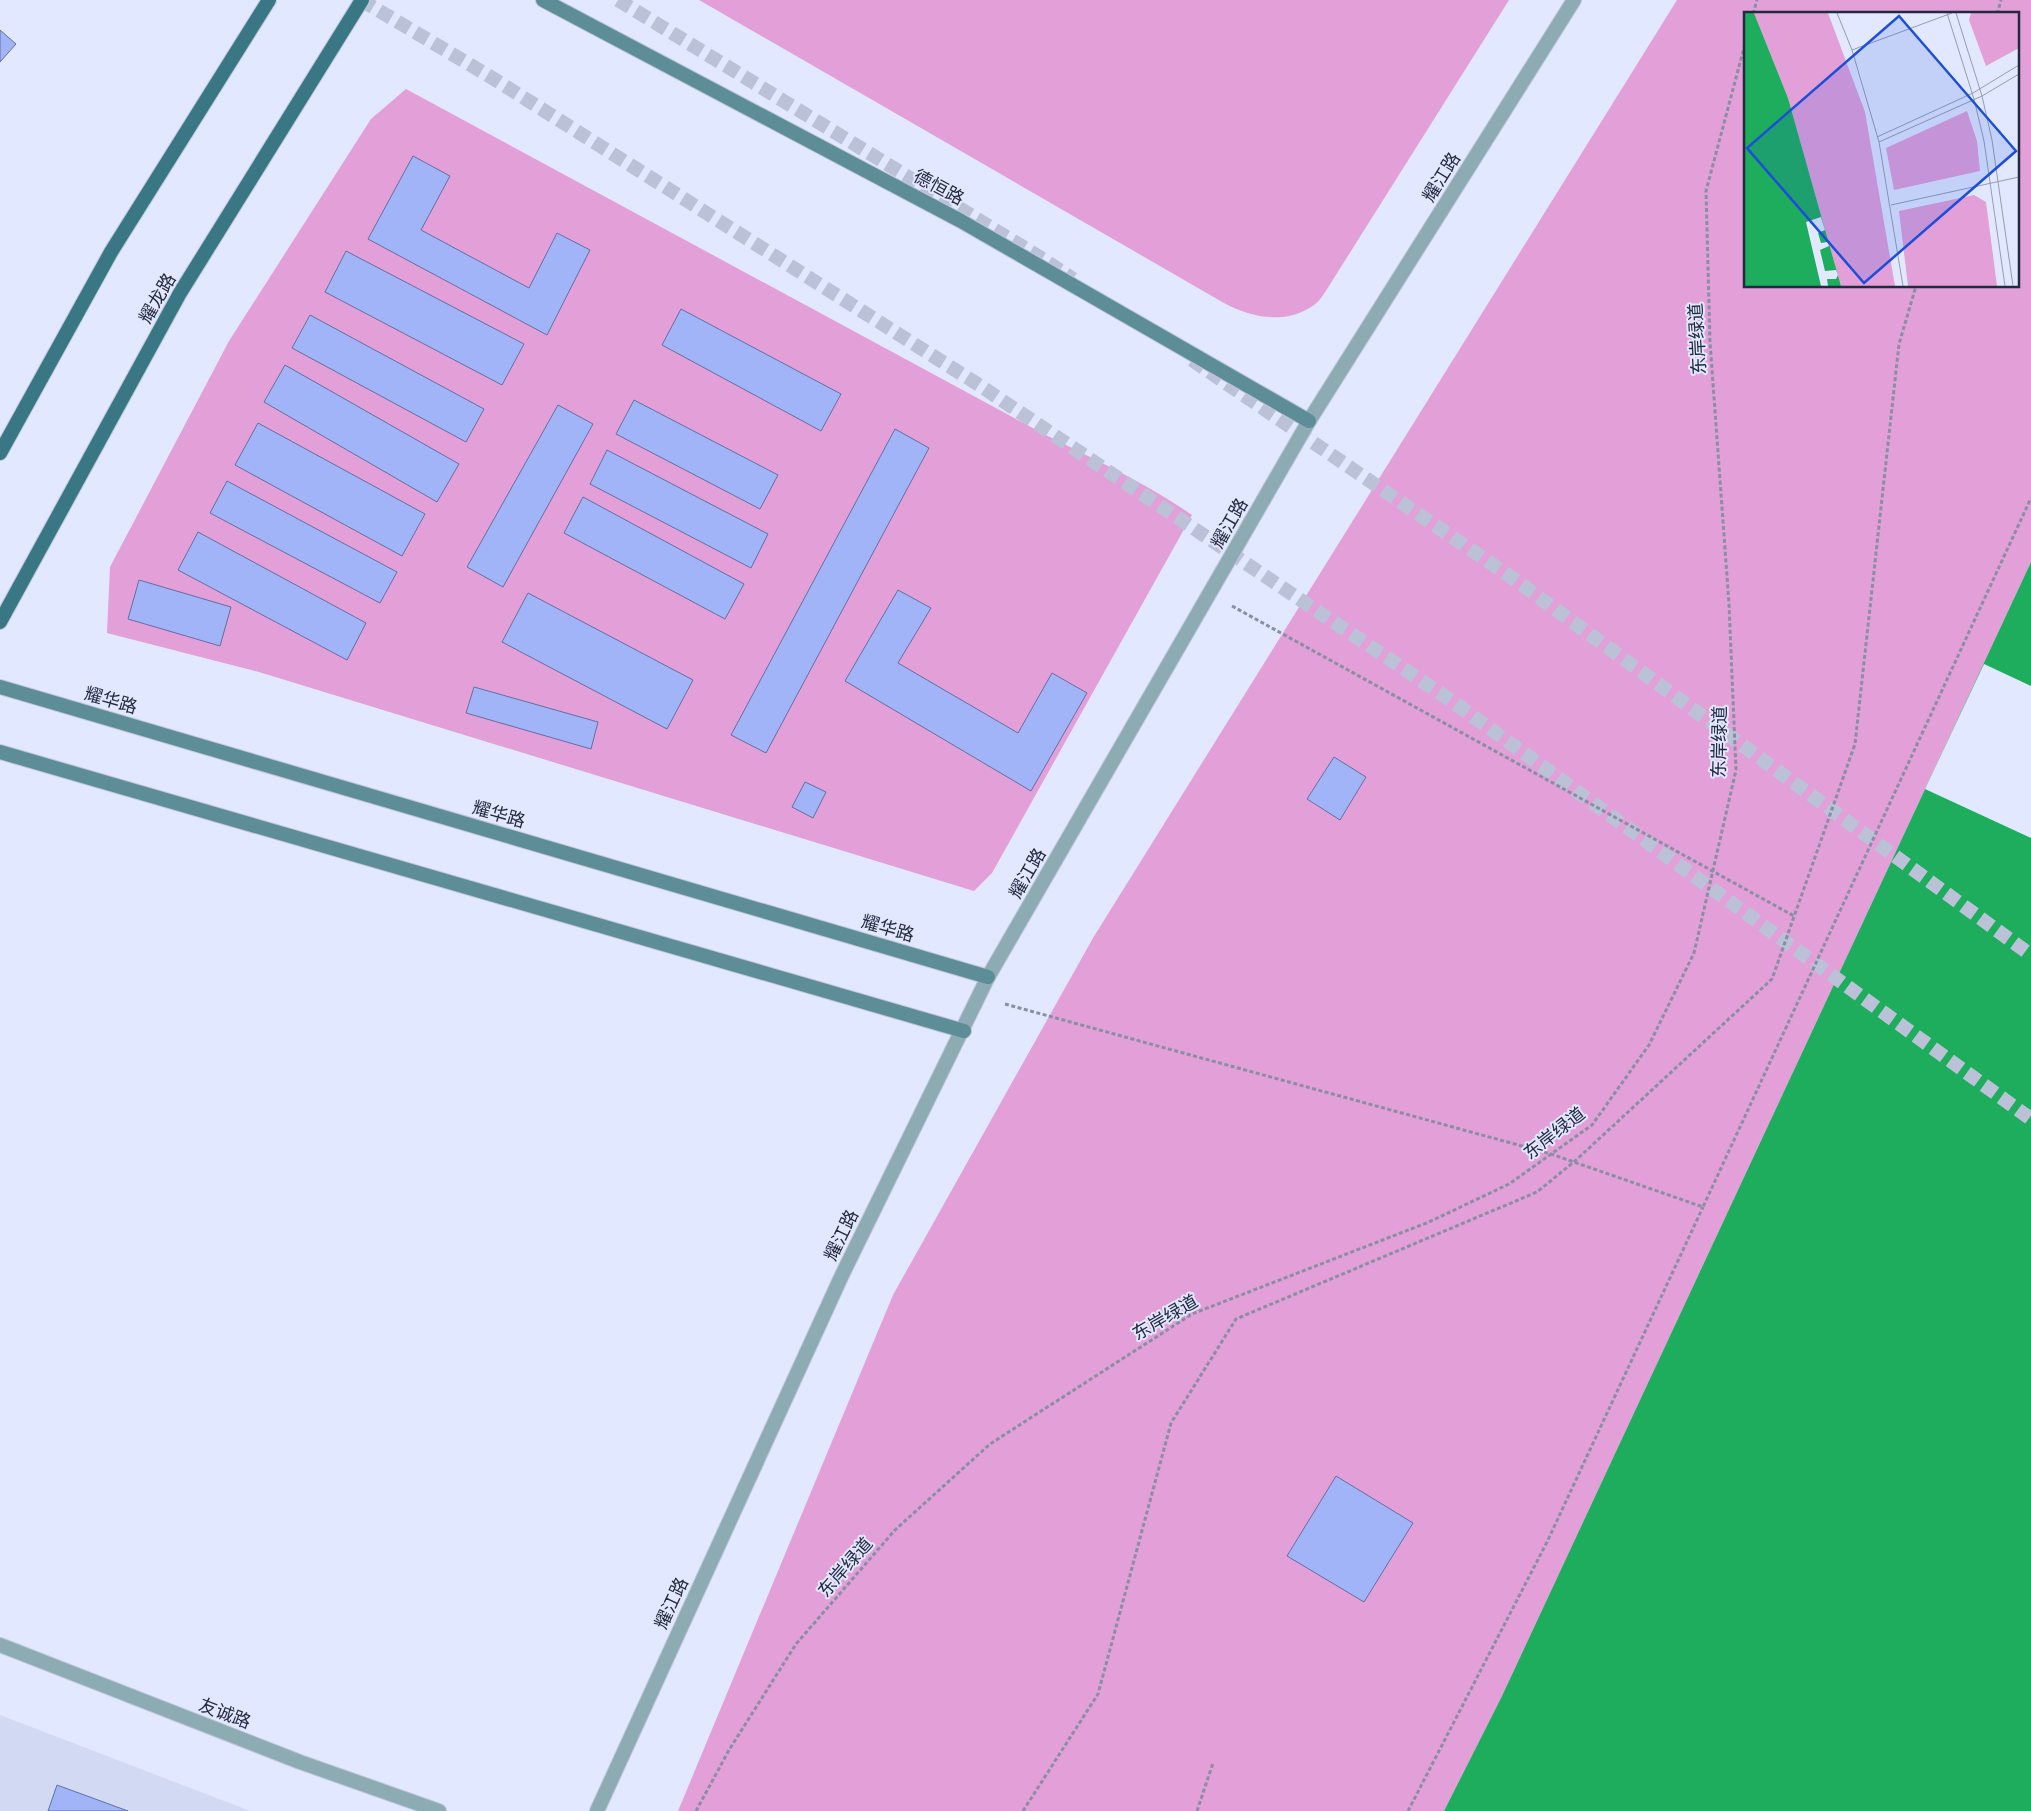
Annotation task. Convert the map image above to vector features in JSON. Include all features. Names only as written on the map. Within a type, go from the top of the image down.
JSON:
[{"type":"main road","points":[[0,453],[111,252],[269,0]]},
{"type":"main road","name":"耀龙路","points":[[0,622],[180,293],[362,0]]},
{"type":"main road","name":"德恒路","points":[[543,0],[962,221],[1309,421]]},
{"type":"main road","name":"耀华路","points":[[0,687],[988,977]]},
{"type":"main road","points":[[0,752],[964,1031]]},
{"type":"street","name":"耀江路","points":[[597,1811],[842,1274],[964,1031],[988,977],[1309,421],[1574,0]]},
{"type":"street","name":"友诚路","points":[[0,1645],[300,1762],[439,1811]]},
{"type":"path","name":"东岸绿道","points":[[696,1811],[729,1750],[796,1644],[895,1530],[990,1444],[1192,1314],[1429,1222],[1509,1184],[1592,1125],[1649,1045],[1694,953],[1736,770],[1729,604],[1710,342],[1706,191],[1744,48]]},
{"type":"path","points":[[1023,1811],[1098,1694],[1171,1423],[1236,1319],[1537,1192],[1576,1161],[1772,979],[1855,744],[1899,344],[1915,288]]},
{"type":"path","points":[[1408,1811],[1547,1542],[2031,498]]},
{"type":"path","points":[[1210,594],[1794,916]]},
{"type":"path","points":[[979,996],[1576,1161],[1703,1207]]},
{"type":"path","points":[[1197,1811],[1213,1763]]},
{"type":"shaded area","points":[[699,0],[1509,0],[1320,299],[1314,305],[1292,315],[1269,317],[1246,312],[1224,303]]},
{"type":"shaded area","points":[[1677,0],[2031,0],[2031,562],[1501,1698],[1444,1811],[678,1811],[893,1295],[1093,938]]},
{"type":"shaded area","points":[[406,89],[1040,432],[1137,481],[1192,515],[992,873],[974,891],[259,672],[107,633],[110,567],[229,341],[371,119]]},
{"type":"shaded area","points":[[2031,562],[2031,1811],[1444,1811],[1501,1698]]},
{"type":"shaded area","points":[[0,1715],[240,1807],[250,1811],[0,1811]]},
{"type":"pier","points":[[1984,664],[2031,686],[2031,838],[1925,789]]},
{"type":"building","points":[[0,30],[16,44],[0,62]]},
{"type":"building","points":[[413,156],[450,176],[421,230],[529,288],[557,233],[590,250],[547,335],[368,239]]},
{"type":"building","points":[[346,251],[524,344],[502,385],[325,292]]},
{"type":"building","points":[[681,309],[841,394],[821,431],[662,345]]},
{"type":"building","points":[[310,315],[484,409],[466,442],[292,348]]},
{"type":"building","points":[[285,365],[459,464],[437,502],[264,402]]},
{"type":"building","points":[[634,400],[778,475],[760,509],[616,434]]},
{"type":"building","points":[[558,405],[593,424],[503,587],[467,567]]},
{"type":"building","points":[[258,423],[425,514],[402,556],[235,465]]},
{"type":"building","points":[[895,429],[929,448],[766,753],[731,735]]},
{"type":"building","points":[[607,450],[768,534],[751,568],[590,484]]},
{"type":"building","points":[[227,481],[397,572],[380,603],[210,513]]},
{"type":"building","points":[[583,497],[744,584],[725,619],[564,533]]},
{"type":"building","points":[[198,532],[366,623],[347,660],[178,570]]},
{"type":"building","points":[[139,580],[231,607],[220,646],[128,619]]},
{"type":"building","points":[[898,590],[931,608],[898,663],[1018,733],[1052,673],[1087,693],[1031,791],[845,681]]},
{"type":"building","points":[[528,593],[693,680],[667,729],[502,642]]},
{"type":"building","points":[[474,687],[598,722],[591,749],[466,713]]},
{"type":"building","points":[[1334,757],[1366,777],[1340,820],[1307,799]]},
{"type":"building","points":[[805,782],[826,792],[813,818],[792,807]]},
{"type":"building","points":[[1336,1476],[1413,1523],[1364,1602],[1287,1556]]},
{"type":"building","points":[[57,1785],[128,1811],[48,1811]]},
{"type":"tunnel","points":[[361,0],[494,79],[979,385],[1449,699],[2031,1119]]},
{"type":"tunnel","points":[[618,0],[1073,279]]},
{"type":"tunnel","points":[[1192,360],[1511,577],[2031,955]]}]
